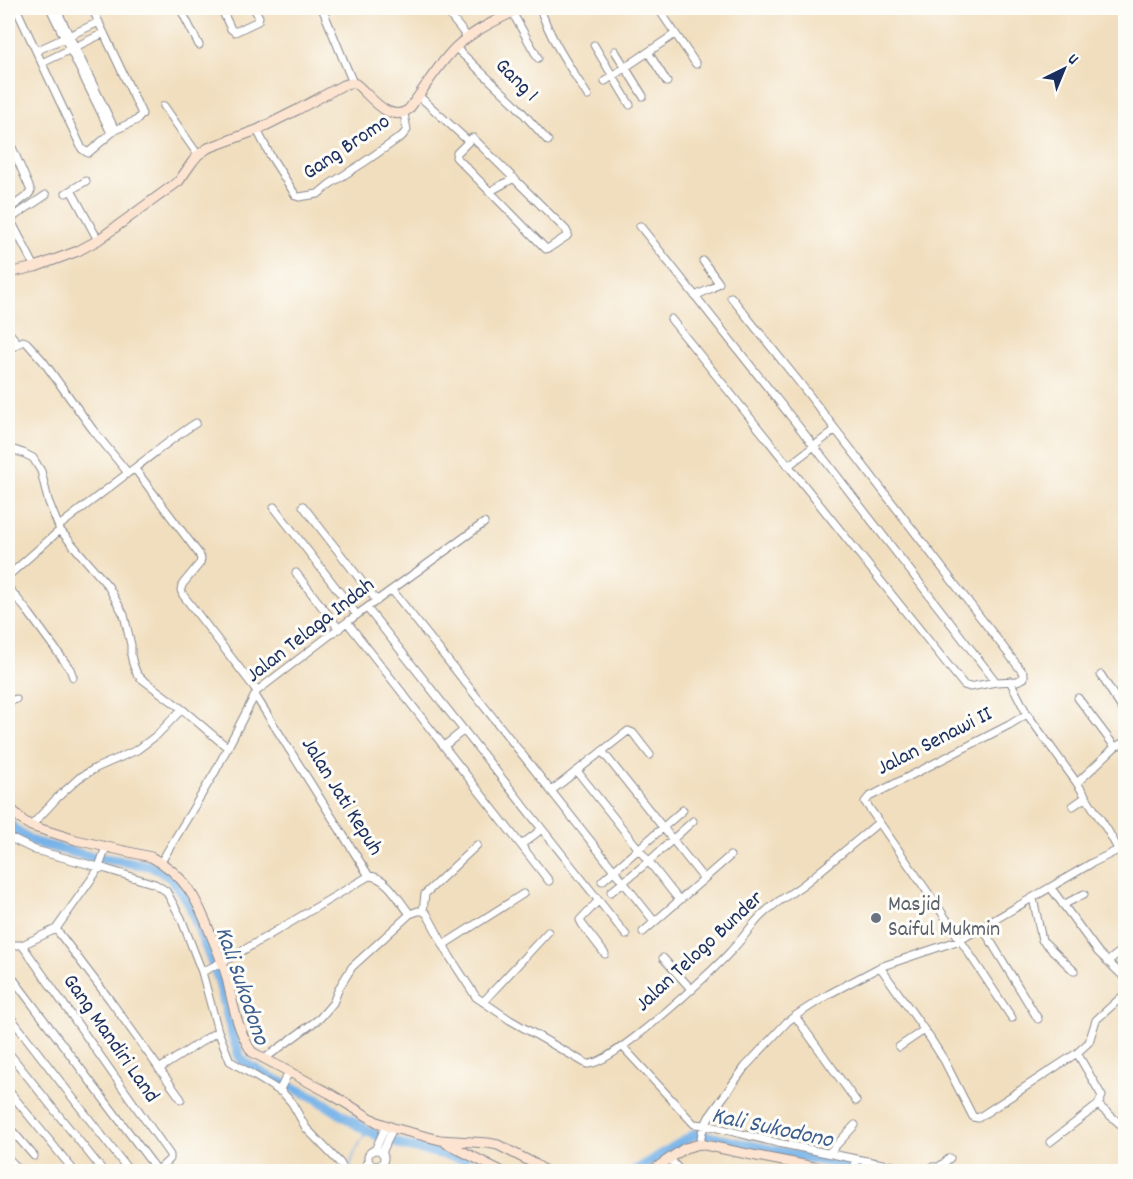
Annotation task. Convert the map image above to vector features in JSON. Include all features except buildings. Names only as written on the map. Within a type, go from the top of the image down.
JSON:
[{"type":"main road","points":[[8,273],[35,267],[78,251],[98,240],[179,181],[198,155],[208,148],[257,130],[343,85],[353,83],[386,110],[404,114],[456,48],[515,9]]},
{"type":"main road","points":[[8,806],[31,826],[106,848],[151,857],[161,862],[184,882],[193,894],[205,919],[221,963],[239,1026],[252,1052],[389,1128],[440,1140],[498,1145],[548,1172]]},
{"type":"main road","points":[[440,1140],[503,1172]]},
{"type":"main road","points":[[468,1153],[473,1142]]},
{"type":"main road","points":[[650,1172],[685,1148],[700,1142],[840,1172]]},
{"type":"street","points":[[16,8],[84,151],[88,153],[113,131],[141,116],[92,8]]},
{"type":"street","points":[[50,8],[73,48],[113,131]]},
{"type":"street","points":[[56,8],[67,37]]},
{"type":"street","points":[[180,8],[199,45]]},
{"type":"street","points":[[221,8],[231,29],[235,32],[258,21],[259,17],[254,8]]},
{"type":"street","points":[[322,8],[353,83]]},
{"type":"street","points":[[540,8],[545,24],[588,96]]},
{"type":"street","points":[[658,8],[696,64]]},
{"type":"street","points":[[515,9],[538,58]]},
{"type":"street","points":[[452,18],[468,38]]},
{"type":"street","points":[[36,51],[99,22]]},
{"type":"street","points":[[42,63],[104,33]]},
{"type":"street","points":[[604,81],[675,34]]},
{"type":"street","points":[[594,45],[630,105]]},
{"type":"street","name":"Gang 1","points":[[456,48],[514,103],[548,141]]},
{"type":"street","points":[[615,51],[644,96]]},
{"type":"street","points":[[648,52],[667,82]]},
{"type":"street","points":[[419,96],[468,141]]},
{"type":"street","points":[[164,106],[198,155]]},
{"type":"street","name":"Gang Bromo","points":[[257,130],[270,155],[296,196],[299,197],[318,194],[402,136],[407,130],[404,114]]},
{"type":"street","points":[[8,138],[31,190],[28,195],[8,210]]},
{"type":"street","points":[[473,138],[514,178],[568,232],[567,236],[549,248],[545,248],[456,157],[457,153],[473,138]]},
{"type":"street","points":[[489,192],[514,178]]},
{"type":"street","points":[[86,181],[68,192],[98,240]]},
{"type":"street","points":[[35,267],[9,217],[46,195]]},
{"type":"street","points":[[640,226],[996,682]]},
{"type":"street","points":[[696,298],[719,283],[703,261]]},
{"type":"street","points":[[671,319],[964,685],[970,687],[1024,678],[1024,674],[731,297]]},
{"type":"street","points":[[8,331],[18,344]]},
{"type":"street","points":[[8,350],[23,341],[27,343],[43,361],[93,430],[131,471]]},
{"type":"street","points":[[8,576],[60,528],[196,423]]},
{"type":"street","points":[[788,466],[835,430]]},
{"type":"street","points":[[8,448],[33,458],[41,471],[48,500],[60,528],[116,598],[129,631],[131,655],[137,674],[228,748]]},
{"type":"street","name":"Jalan Jati Kepuh","points":[[131,471],[146,482],[199,554],[200,563],[182,585],[182,593],[256,693],[369,876],[221,963],[203,971]]},
{"type":"street","points":[[303,506],[377,601]]},
{"type":"street","points":[[273,507],[357,615]]},
{"type":"street","name":"Jalan Telaga Indah","points":[[161,862],[228,748],[256,693],[337,627],[368,608],[484,524]]},
{"type":"street","points":[[296,573],[337,627]]},
{"type":"street","points":[[8,587],[70,669],[73,677]]},
{"type":"street","points":[[392,590],[654,921]]},
{"type":"street","points":[[368,608],[626,935]]},
{"type":"street","points":[[348,622],[549,881]]},
{"type":"street","points":[[1101,675],[1125,715]]},
{"type":"street","points":[[1010,681],[1027,714],[1077,783],[1118,849]]},
{"type":"street","points":[[1078,698],[1115,747]]},
{"type":"street","points":[[8,702],[16,699]]},
{"type":"street","points":[[31,826],[79,778],[137,750],[157,735],[182,709]]},
{"type":"street","name":"Jalan Senawi II","points":[[878,823],[865,802],[869,797],[1027,714]]},
{"type":"street","points":[[444,746],[464,730]]},
{"type":"street","points":[[551,791],[629,730],[651,755]]},
{"type":"street","points":[[1077,783],[1115,747],[1125,741]]},
{"type":"street","points":[[602,752],[704,879]]},
{"type":"street","points":[[577,771],[679,900]]},
{"type":"street","points":[[1073,806],[1086,798]]},
{"type":"street","points":[[602,881],[683,810]]},
{"type":"street","points":[[611,892],[693,821]]},
{"type":"street","points":[[878,823],[898,848],[1012,1018]]},
{"type":"street","name":"Jalan Telogo Bunder","points":[[443,945],[476,997],[510,1020],[587,1064],[592,1064],[623,1047],[692,990],[732,951],[761,915],[804,884],[878,823]]},
{"type":"street","points":[[521,845],[542,829]]},
{"type":"street","points":[[8,837],[35,850],[99,866],[155,884],[166,891],[181,918],[203,971],[218,1031],[230,1061],[280,1088],[292,1103],[306,1128],[340,1163],[345,1172]]},
{"type":"street","points":[[423,911],[425,894],[477,845]]},
{"type":"street","points":[[700,1142],[709,1117],[746,1067],[795,1016],[829,994],[880,967],[960,940],[1125,846]]},
{"type":"street","points":[[8,945],[22,945],[56,929],[91,880],[106,848]]},
{"type":"street","points":[[643,932],[730,856]]},
{"type":"street","points":[[369,876],[375,876],[388,886],[410,914]]},
{"type":"street","points":[[1051,888],[1098,952],[1125,979]]},
{"type":"street","points":[[264,1059],[320,1018],[333,1003],[352,967],[410,914],[418,911],[427,914],[443,945],[523,894]]},
{"type":"street","points":[[1063,905],[1084,894]]},
{"type":"street","points":[[1033,898],[1042,940],[1074,971]]},
{"type":"street","points":[[598,901],[580,920],[605,954]]},
{"type":"street","points":[[982,927],[1038,1019]]},
{"type":"street","points":[[56,929],[110,999],[181,1099]]},
{"type":"street","points":[[483,1002],[548,933]]},
{"type":"street","name":"Gang Mandiri Land","points":[[22,945],[170,1155],[170,1159],[157,1171]]},
{"type":"street","points":[[1107,962],[1125,947]]},
{"type":"street","points":[[663,958],[692,990]]},
{"type":"street","points":[[880,967],[944,1060],[974,1118],[978,1118],[1077,1053],[1089,1042],[1096,1020],[1125,993]]},
{"type":"street","points":[[8,972],[157,1171]]},
{"type":"street","points":[[8,1014],[130,1172]]},
{"type":"street","points":[[795,1016],[856,1101]]},
{"type":"street","points":[[899,1047],[924,1030]]},
{"type":"street","points":[[159,1069],[218,1031]]},
{"type":"street","points":[[623,1047],[694,1124],[704,1129],[829,1154],[854,1165],[927,1172],[933,1167],[939,1167],[950,1158]]},
{"type":"street","points":[[8,1052],[104,1172]]},
{"type":"street","points":[[1050,1142],[1098,1105],[1102,1096],[1077,1053]]},
{"type":"street","points":[[280,1088],[288,1073]]},
{"type":"street","points":[[8,1090],[75,1172]]},
{"type":"street","points":[[1098,1105],[1125,1129]]},
{"type":"street","points":[[829,1154],[855,1125]]},
{"type":"street","points":[[8,1126],[34,1156]]},
{"type":"street","points":[[364,1172],[370,1153],[380,1148],[389,1128]]},
{"type":"street","points":[[364,1172],[380,1166],[383,1162],[384,1157],[380,1148]]},
{"type":"street","points":[[8,1158],[21,1172]]},
{"type":"street","points":[[670,1159],[681,1172]]},
{"type":"street","points":[[368,1160],[375,1166]]},
{"type":"waterway","name":"Kali Sukodono","points":[[8,822],[15,830],[33,842],[88,856],[152,866],[171,878],[188,901],[219,980],[241,1060],[263,1074],[316,1098],[367,1131],[405,1146],[458,1157],[485,1172]]},
{"type":"waterway","points":[[350,1172],[354,1156],[367,1131]]},
{"type":"waterway","name":"Kali Sukodono","points":[[633,1172],[695,1134],[877,1172]]},
{"type":"place","name":"Masjid Saiful Mukmin","points":[[876,918]]}]
